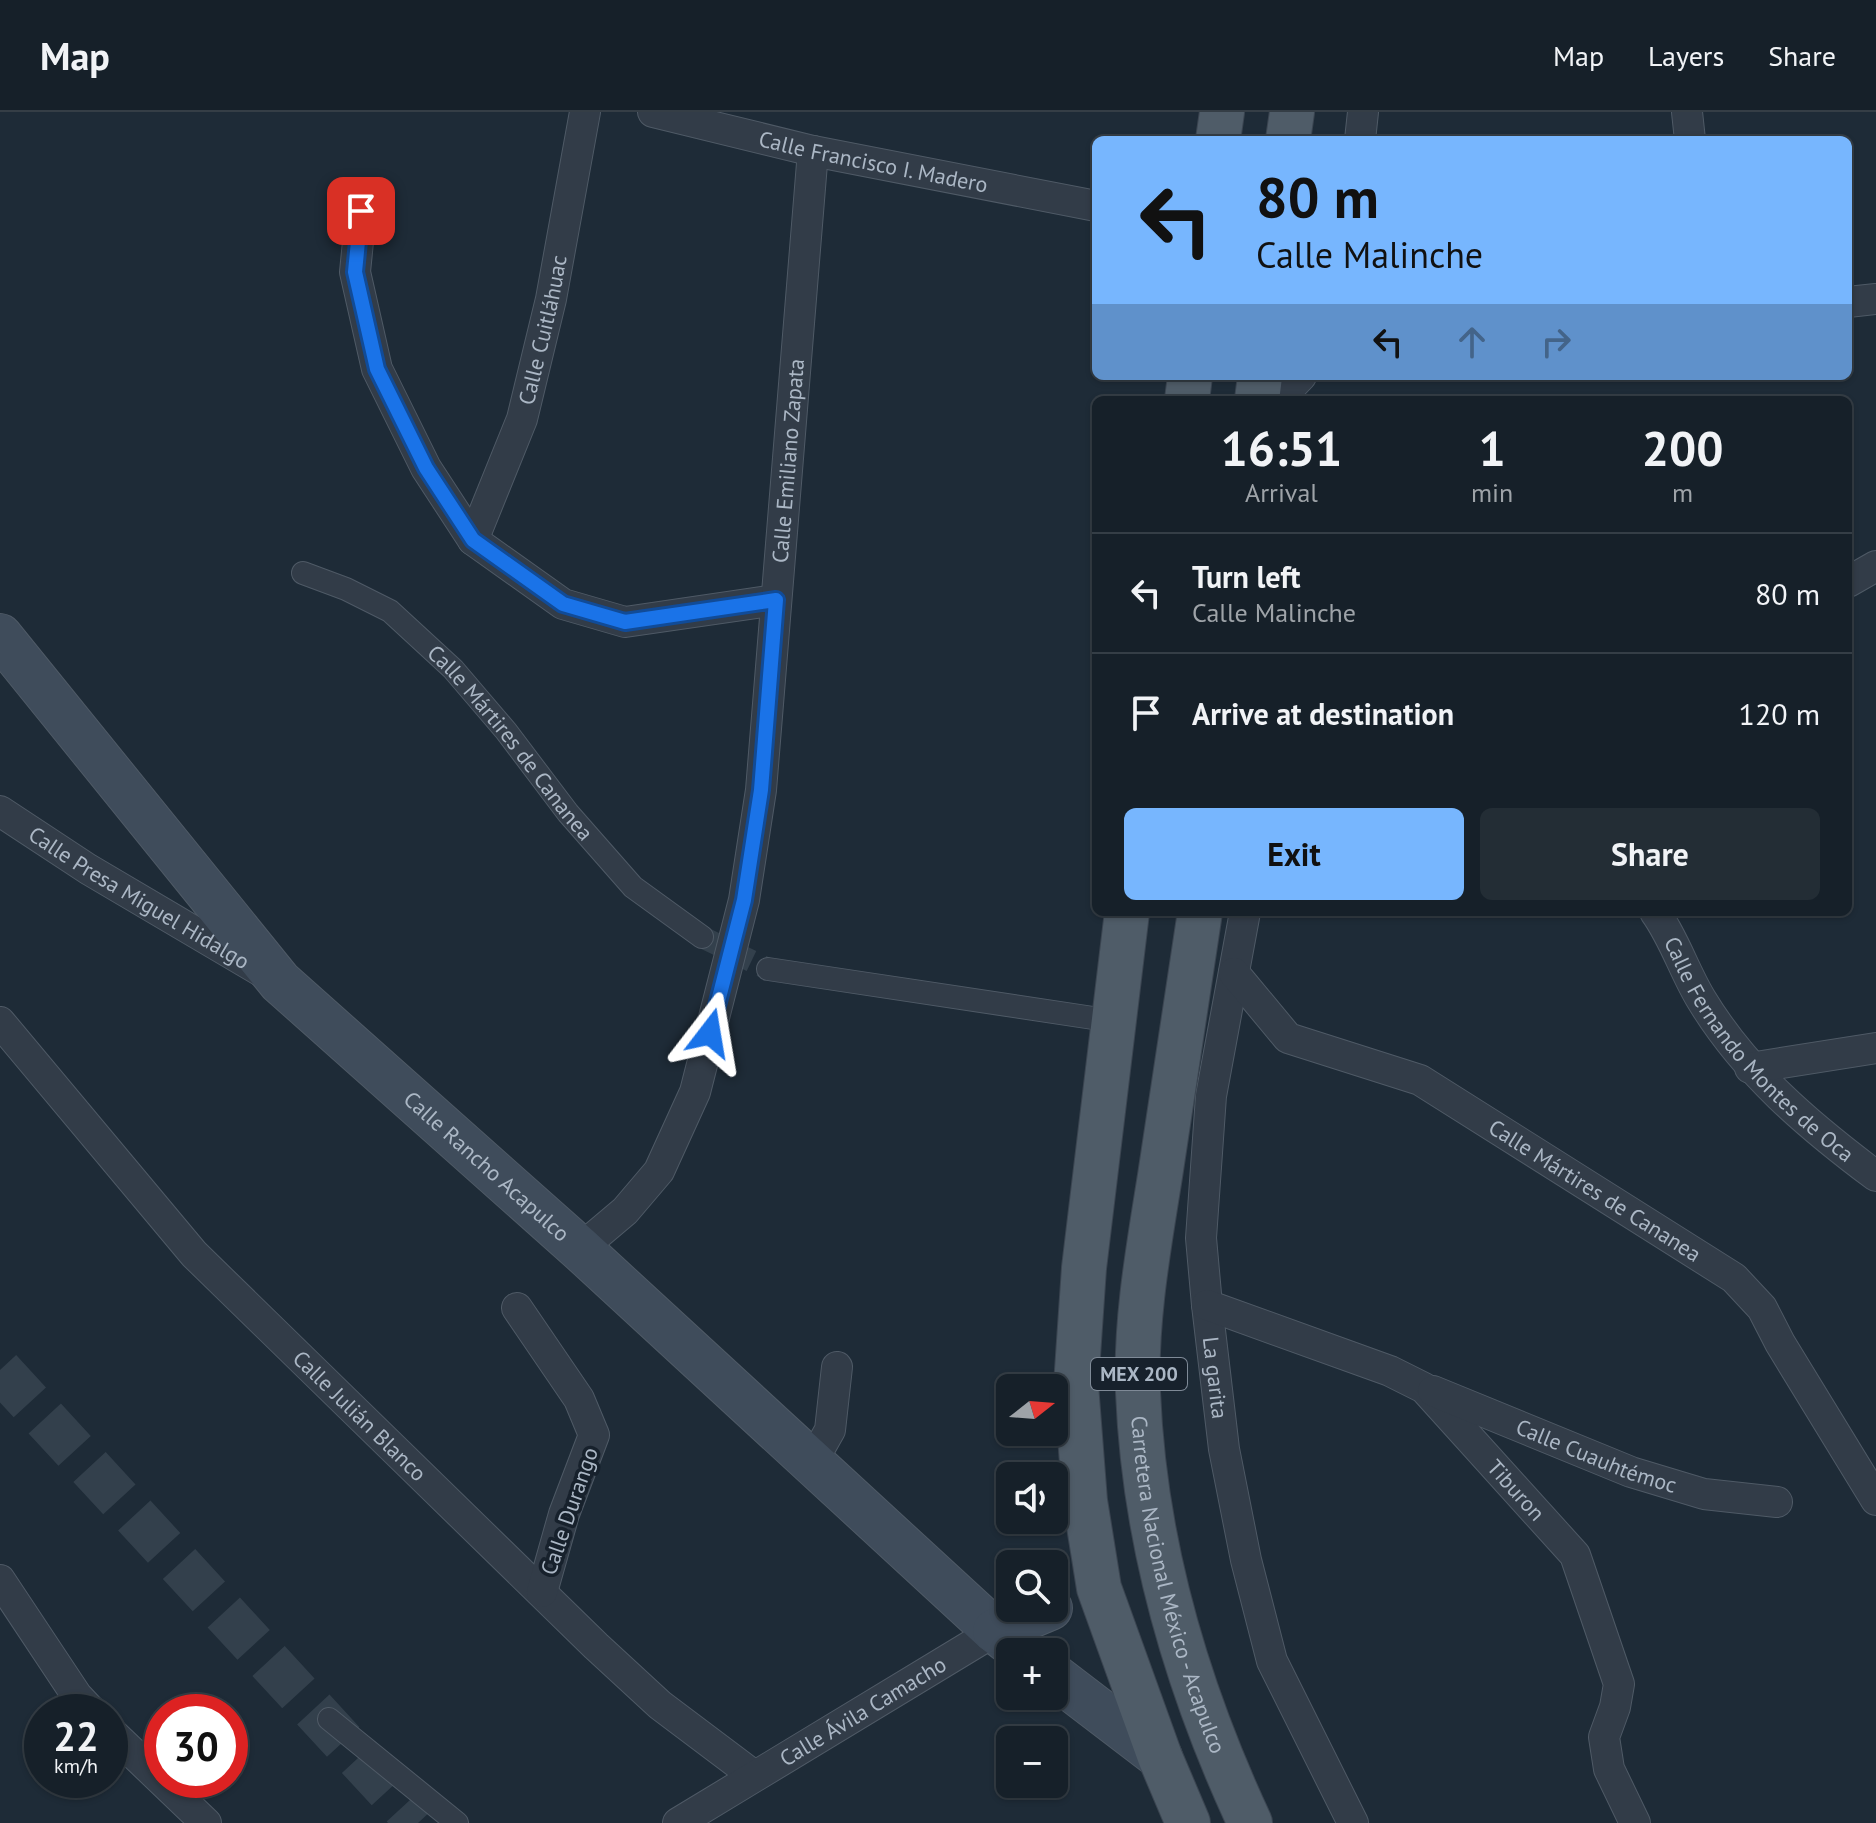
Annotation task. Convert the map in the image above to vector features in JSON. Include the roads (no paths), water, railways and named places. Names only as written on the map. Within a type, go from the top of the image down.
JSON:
[{"type":"main road","points":[[1219,136],[1222,112]]},
{"type":"main road","points":[[1289,136],[1292,112]]},
{"type":"main road","name":"Calle Rancho Acapulco","points":[[0,636],[280,982],[580,1249],[1005,1638]]},
{"type":"main road","name":"MEX 200","points":[[1126,916],[1084,1268],[1076,1385],[1085,1501],[1099,1588],[1160,1757],[1188,1823]]},
{"type":"main road","name":"Carretera Nacional México - Acapulco","points":[[1199,916],[1144,1281],[1138,1391],[1152,1518],[1181,1647],[1220,1759],[1250,1823]]},
{"type":"main road","name":"Calle Ávila Camacho","points":[[1068,1601],[1099,1588]]},
{"type":"main road","name":"Calle Ávila Camacho","points":[[1014,1638],[1034,1622]]},
{"type":"main road","points":[[1068,1687],[1160,1757]]},
{"type":"street","name":"Calle Cuitláhuac","points":[[473,540],[522,419],[551,299],[585,112]]},
{"type":"street","name":"Calle Francisco I. Madero","points":[[653,112],[813,151],[1092,205]]},
{"type":"street","points":[[1360,136],[1363,112]]},
{"type":"street","points":[[1687,112],[1690,136]]},
{"type":"street","name":"Calle Emiliano Zapata","points":[[580,1249],[625,1211],[659,1171],[695,1092],[744,900],[761,790],[813,151]]},
{"type":"street","points":[[361,211],[355,272],[377,369],[426,468],[473,540],[563,604],[625,622],[776,600]]},
{"type":"street","points":[[1852,302],[1876,299]]},
{"type":"street","points":[[1282,396],[1297,380]]},
{"type":"street","points":[[1852,580],[1876,566]]},
{"type":"street","name":"Calle Mártires de Cananea","points":[[303,573],[346,589],[390,611],[453,669],[506,731],[568,813],[633,887],[702,937]]},
{"type":"street","name":"Calle Presa Miguel Hidalgo","points":[[0,811],[88,869],[280,982]]},
{"type":"street","name":"La garita","points":[[1244,916],[1211,1096],[1201,1238],[1224,1449],[1246,1560],[1272,1661],[1353,1823]]},
{"type":"street","name":"Calle Fernando Montes de Oca","points":[[1662,916],[1701,999],[1750,1068],[1822,1136],[1876,1176]]},
{"type":"street","points":[[768,969],[1113,1021]]},
{"type":"street","name":"Calle Mártires de Cananea","points":[[1234,973],[1288,1038],[1420,1080],[1734,1278],[1762,1308],[1876,1500]]},
{"type":"street","name":"Calle Julián Blanco","points":[[0,1022],[194,1254],[660,1705],[753,1775]]},
{"type":"street","points":[[1750,1068],[1876,1048]]},
{"type":"street","name":"Tiburon","points":[[1207,1305],[1390,1371],[1424,1388],[1575,1555],[1619,1684],[1615,1707],[1604,1737],[1609,1769],[1635,1823]]},
{"type":"street","name":"Calle Durango","points":[[517,1308],[579,1399],[594,1435],[564,1514],[542,1592]]},
{"type":"street","points":[[812,1462],[830,1430],[837,1367]]},
{"type":"street","name":"Calle Cuauhtémoc","points":[[1424,1388],[1631,1472],[1704,1494],[1777,1502]]},
{"type":"street","points":[[0,1580],[76,1694]]},
{"type":"street","name":"Calle Ávila Camacho","points":[[678,1823],[753,1775],[996,1649]]},
{"type":"street","points":[[329,1719],[457,1823]]},
{"type":"street","points":[[128,1748],[206,1823]]},
{"type":"tunnel","points":[[702,937],[768,969]]},
{"type":"tunnel","points":[[0,1370],[418,1823]]}]
